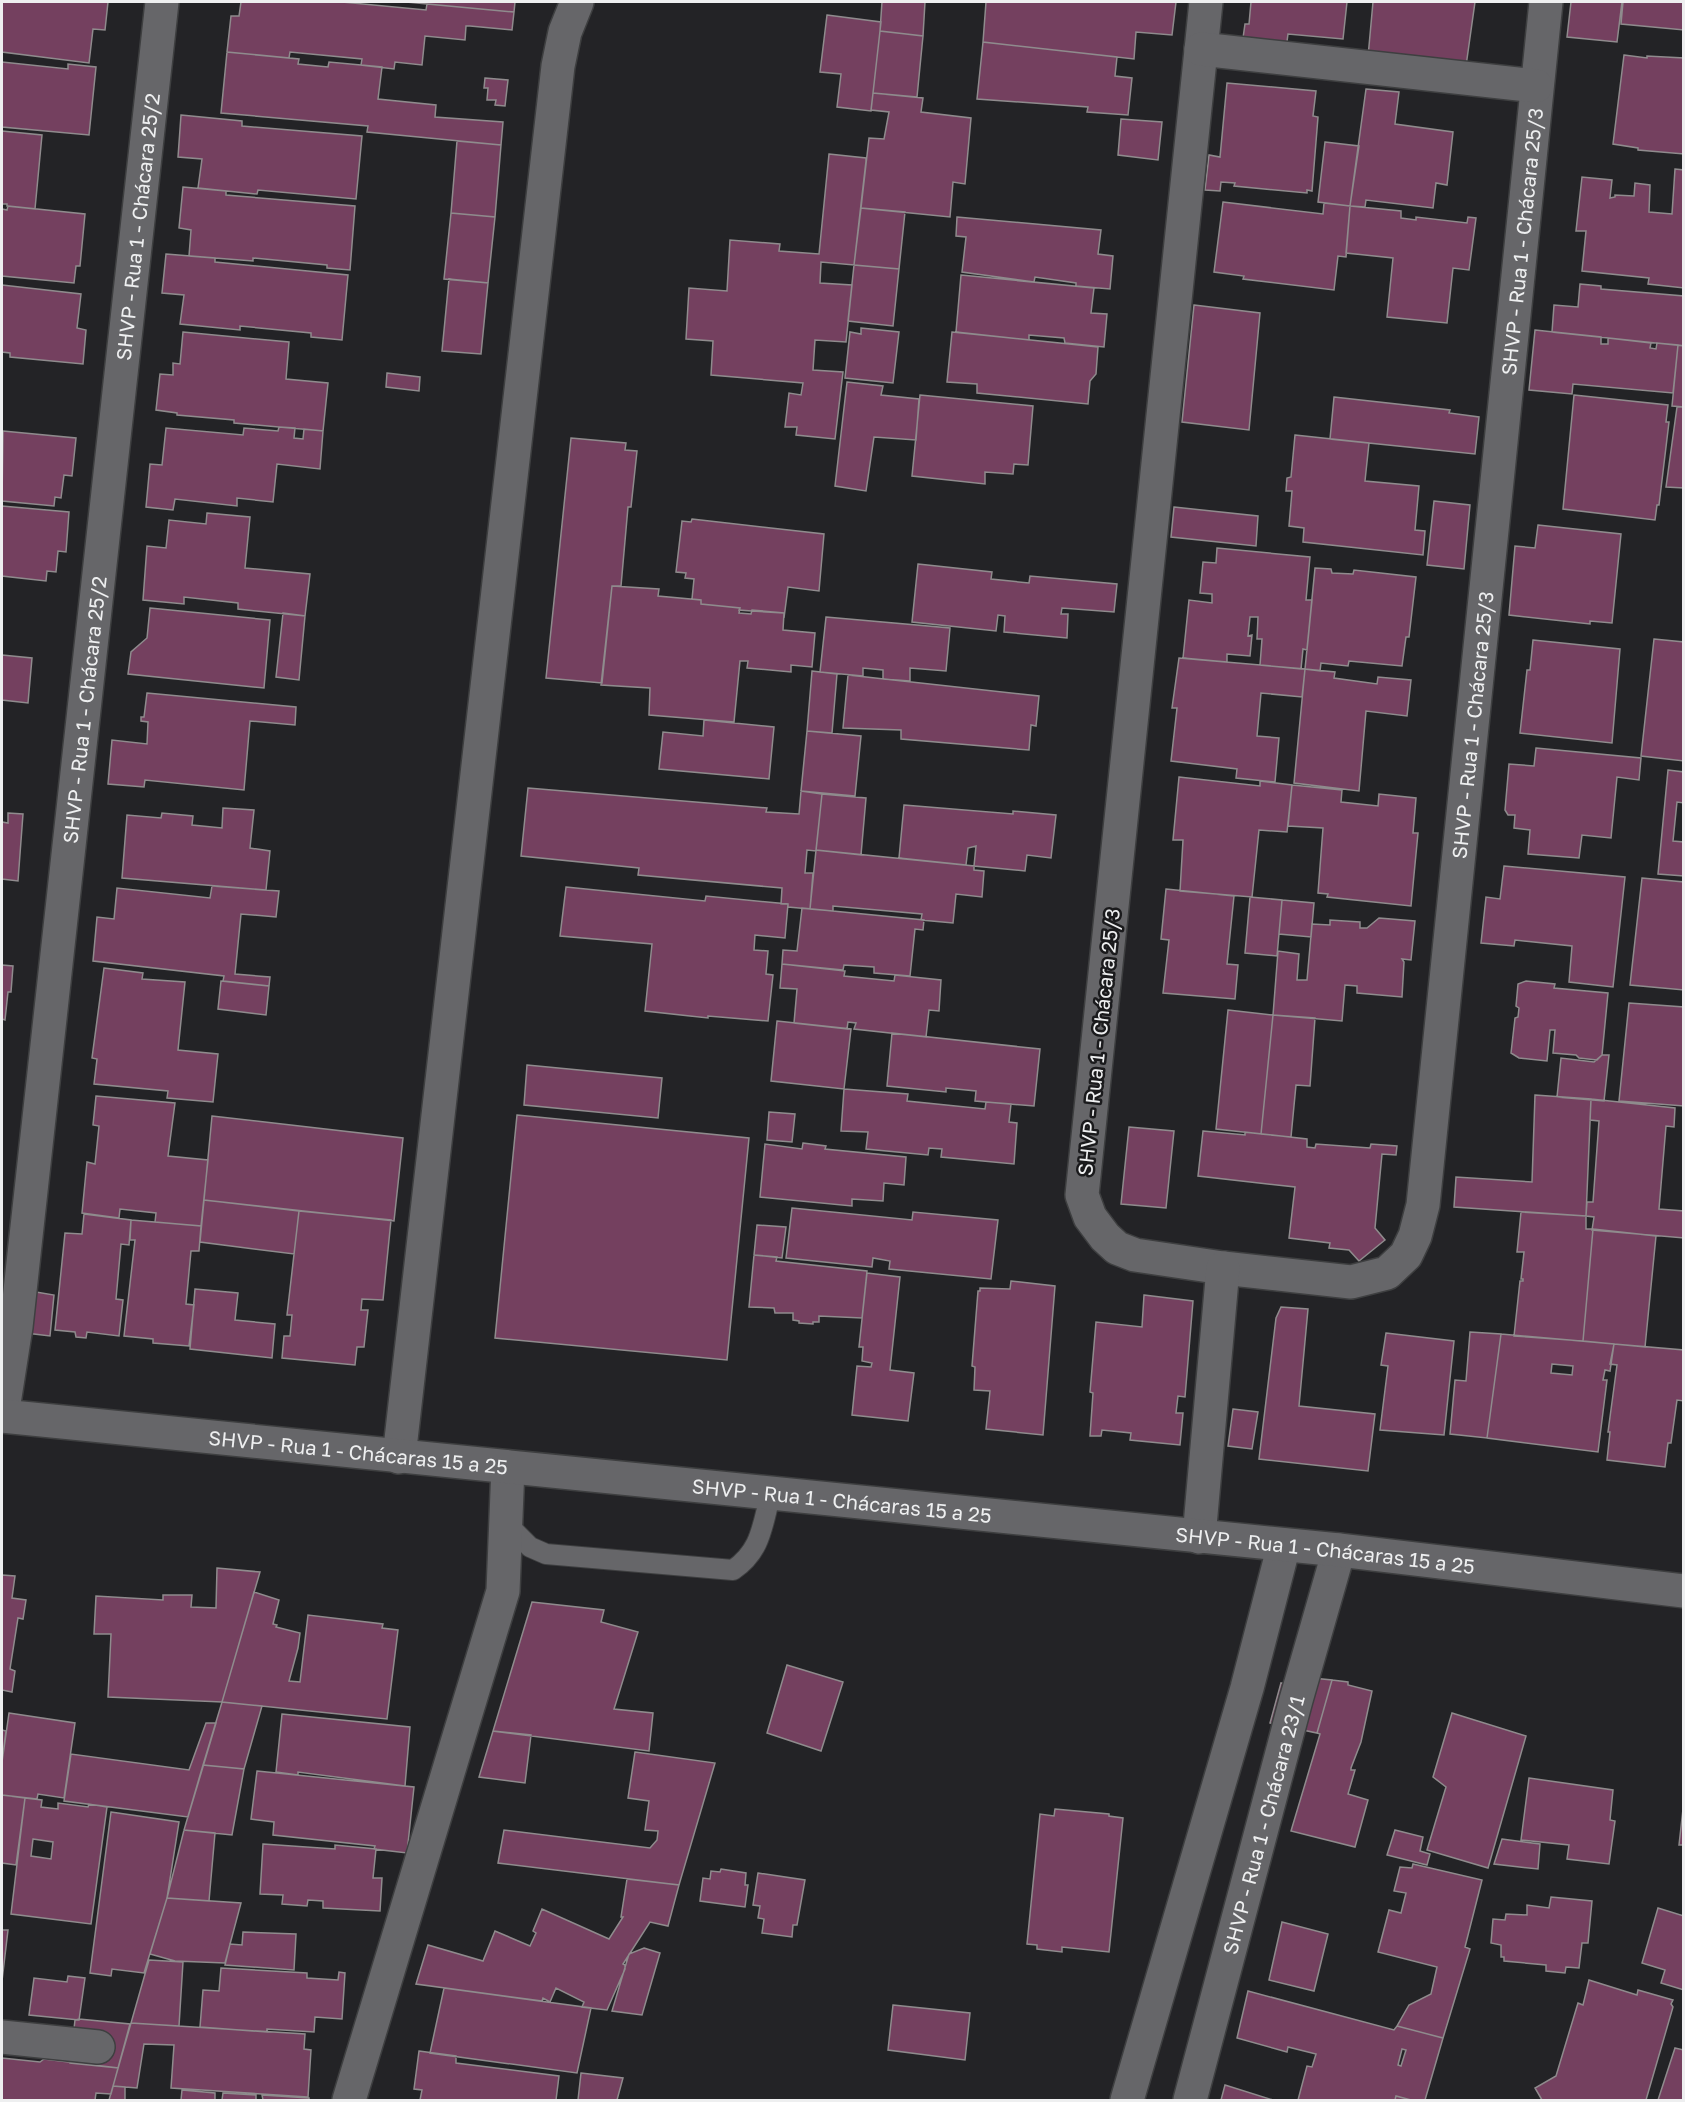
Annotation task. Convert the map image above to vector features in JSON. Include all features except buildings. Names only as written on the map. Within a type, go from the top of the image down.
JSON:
[{"type":"street","name":"SHVP - Rua 1 - Chácara 25/2","points":[[2,1416],[18,1304],[162,2]]},
{"type":"street","points":[[399,1457],[558,66],[564,32],[577,2]]},
{"type":"street","name":"SHVP - Rua 1 - Chácara 25/3","points":[[1206,2],[1082,1195],[1090,1217],[1105,1237],[1117,1248],[1135,1255],[1223,1268],[1351,1282],[1387,1273],[1406,1255],[1415,1236],[1423,1205],[1546,2]]},
{"type":"street","points":[[1201,50],[1536,86]]},
{"type":"street","points":[[1199,1537],[1223,1268]]},
{"type":"street","name":"SHVP - Rua 1 - Chácaras 15 a 25","points":[[2,1416],[1339,1550],[1683,1591]]},
{"type":"street","points":[[349,2100],[503,1591],[508,1467]]},
{"type":"street","points":[[1127,2100],[1247,1688],[1284,1545]]},
{"type":"street","name":"SHVP - Rua 1 - Chácara 23/1","points":[[1190,2100],[1296,1701],[1339,1550]]},
{"type":"street","points":[[2,2037],[98,2047]]},
{"type":"lane","points":[[506,1522],[530,1547],[546,1554],[733,1570],[745,1562],[757,1545],[771,1493]]}]
